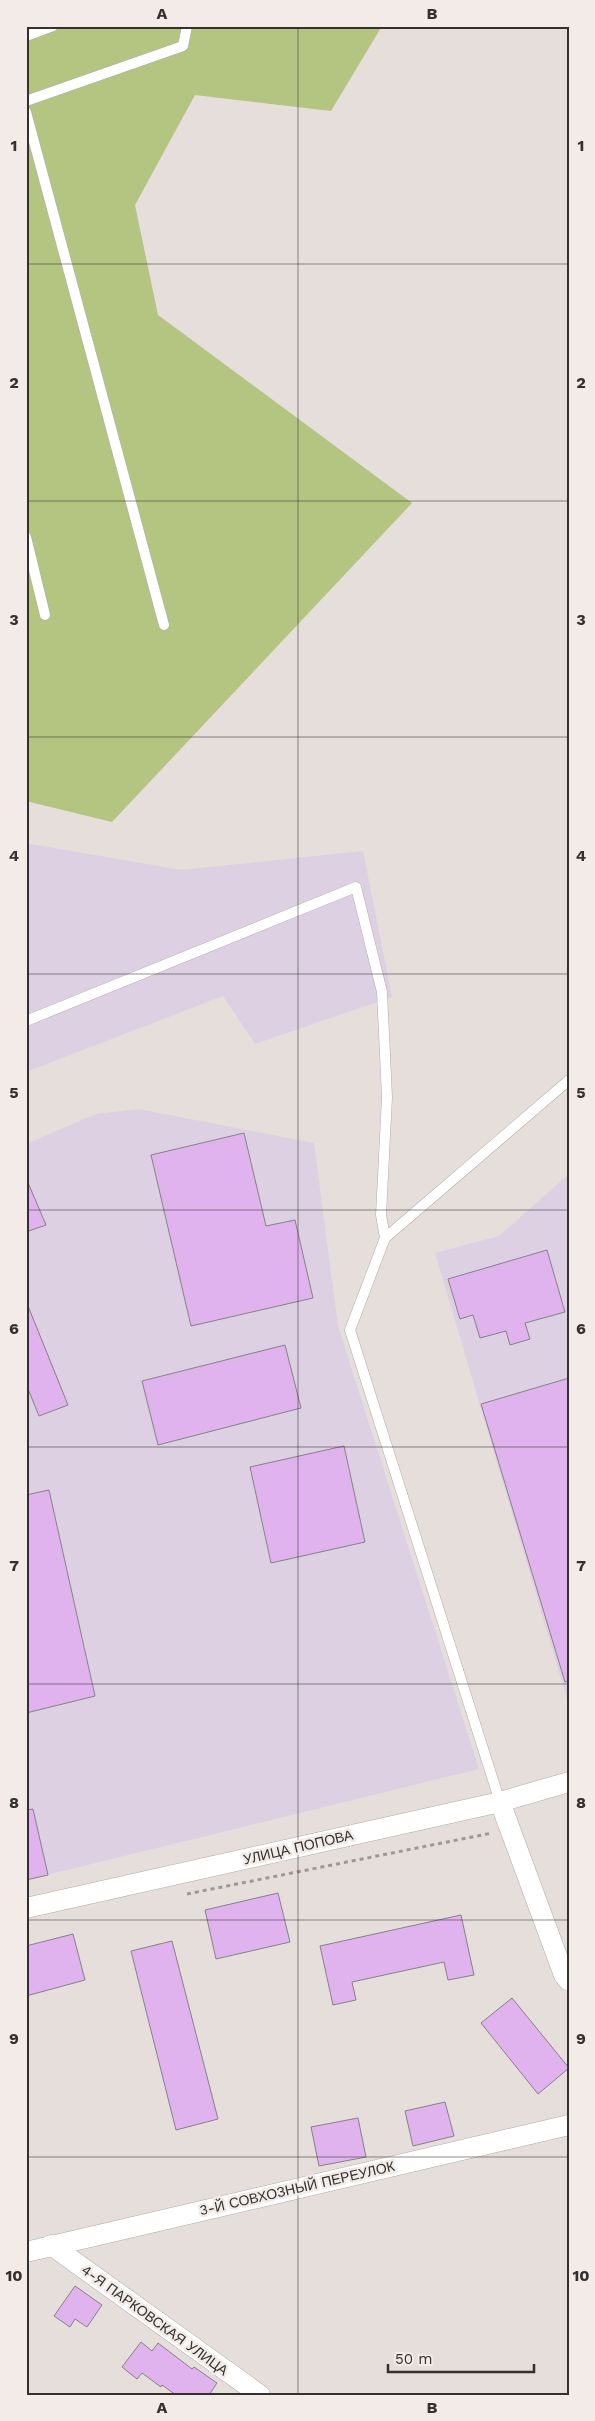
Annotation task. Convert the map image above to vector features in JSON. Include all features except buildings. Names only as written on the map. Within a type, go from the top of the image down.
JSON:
[{"type":"street","name":"УЛИЦА ПОПОВА","points":[[26,1908],[500,1802],[569,1782]]},
{"type":"street","points":[[500,1802],[564,1975],[569,1981]]},
{"type":"street","name":"3-Й СОВХОЗНЫЙ ПЕРЕУЛОК","points":[[26,2252],[569,2124]]},
{"type":"street","name":"4-Я ПАРКОВСКАЯ УЛИЦА","points":[[51,2246],[260,2395]]},
{"type":"lane","points":[[26,36],[53,26]]},
{"type":"lane","points":[[26,100],[183,46],[187,26]]},
{"type":"lane","points":[[26,112],[164,625]]},
{"type":"lane","points":[[26,537],[45,615]]},
{"type":"lane","points":[[26,1021],[356,887],[382,992],[387,1097],[381,1215],[385,1238]]},
{"type":"lane","points":[[500,1802],[350,1330],[385,1238],[569,1080]]},
{"type":"path","points":[[178,1896],[510,1830]]},
{"type":"shaded area","points":[[26,843],[181,870],[363,851],[392,997],[255,1044],[223,996],[26,1072]]},
{"type":"shaded area","points":[[139,1109],[314,1143],[338,1326],[479,1769],[26,1880],[26,1144],[96,1114]]},
{"type":"shaded area","points":[[569,1174],[569,1706],[435,1253],[499,1236]]},
{"type":"green space","points":[[26,26],[382,26],[331,111],[195,95],[135,205],[158,315],[412,503],[112,822],[26,801]]}]
